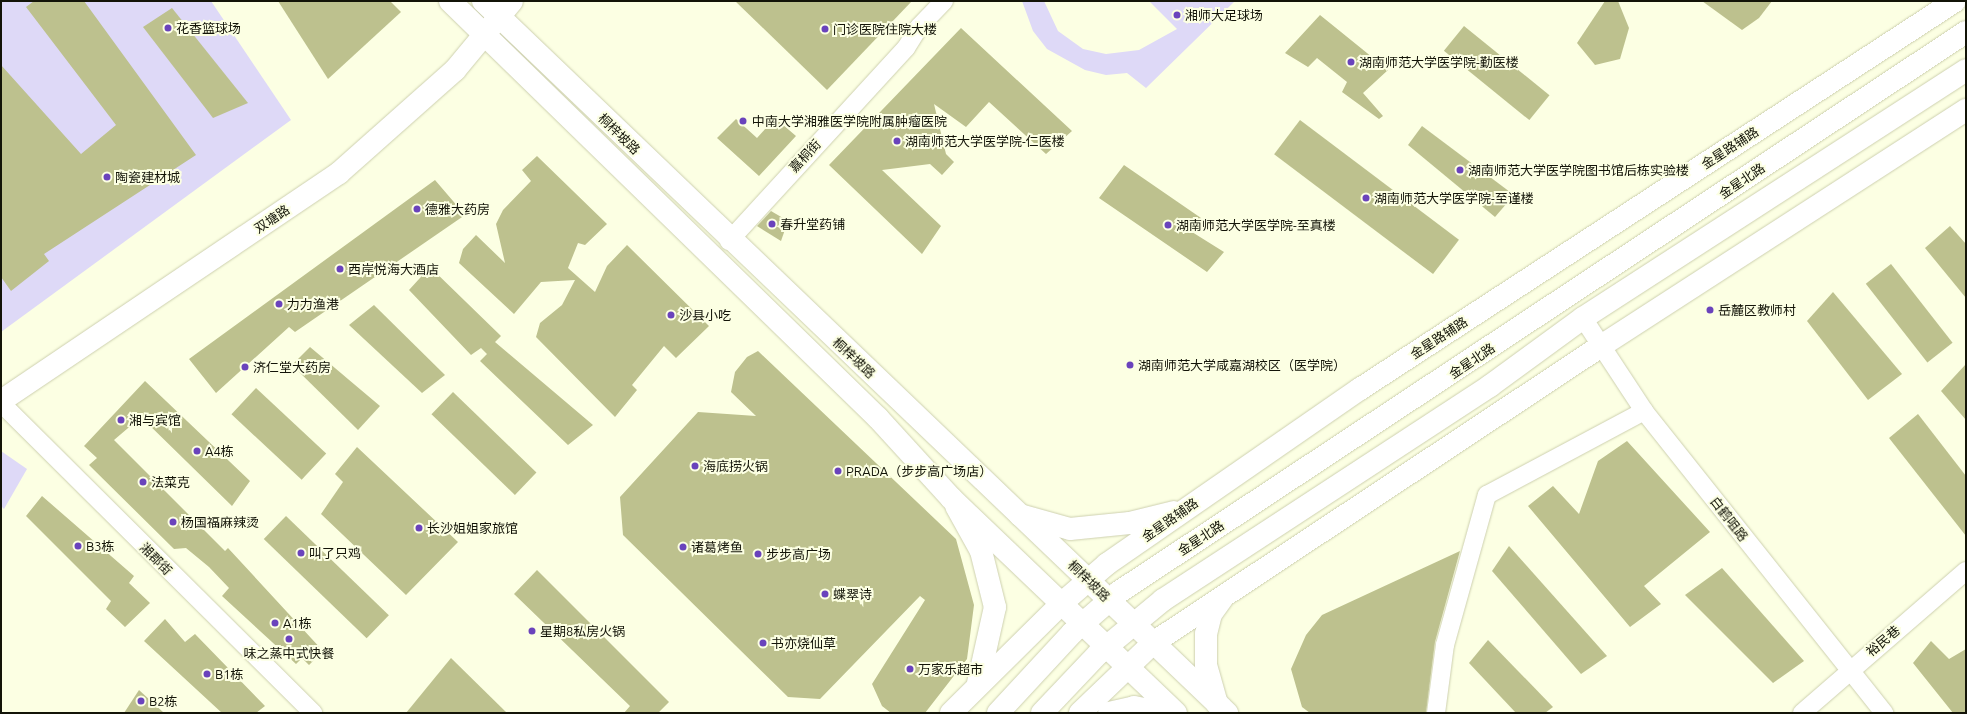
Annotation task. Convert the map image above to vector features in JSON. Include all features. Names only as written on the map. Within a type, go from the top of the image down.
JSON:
[{"type":"main road","name":"桐梓坡路","points":[[450,1],[878,418],[951,498],[1176,713]]},
{"type":"main road","name":"桐梓坡路","points":[[483,1],[506,9],[729,241],[1088,579],[1222,708]]},
{"type":"main road","name":"金星路辅路","points":[[951,713],[978,684],[1088,579],[1360,389],[1955,1]]},
{"type":"main road","name":"双塘路","points":[[1,402],[339,173],[455,70],[506,9]]},
{"type":"main road","name":"金星北路","points":[[998,713],[1083,623],[1109,600],[1966,32]]},
{"type":"main road","points":[[1042,713],[1106,646],[1133,623],[1490,386],[1583,318],[1966,70]]},
{"type":"main road","points":[[1080,713],[1126,665],[1153,643],[1601,346],[1966,110]]},
{"type":"main road","points":[[951,498],[981,551],[995,606],[978,684]]},
{"type":"main road","points":[[1020,515],[1070,529],[1130,523],[1187,509]]},
{"type":"main road","points":[[1222,708],[1206,665],[1206,634],[1211,614],[1225,595]]},
{"type":"main road","points":[[1109,713],[1134,707],[1166,713]]},
{"type":"street","name":"嘉桐街","points":[[729,241],[906,48],[919,26],[944,1]]},
{"type":"street","name":"白鹤咀路","points":[[1583,318],[1644,411],[1884,713]]},
{"type":"street","name":"湘郡街","points":[[1,402],[313,713]]},
{"type":"street","points":[[1436,713],[1444,645],[1487,496],[1644,411]]},
{"type":"street","name":"裕民巷","points":[[1802,713],[1849,670],[1966,571]]},
{"type":"shaded area","points":[[1,1],[211,1],[291,120],[1,332]]},
{"type":"shaded area","points":[[1022,1],[1044,1],[1058,31],[1083,49],[1106,54],[1139,50],[1177,29],[1149,1],[1235,1],[1146,88],[1127,73],[1106,75],[1085,70],[1047,49],[1033,31]]},
{"type":"shaded area","points":[[1,451],[27,469],[4,509],[1,506]]},
{"type":"building","points":[[34,1],[84,1],[196,155],[44,254],[49,261],[11,291],[1,277],[1,65],[81,154],[116,125],[26,7]]},
{"type":"building","points":[[278,1],[390,1],[401,12],[328,79]]},
{"type":"building","name":"门诊医院住院大楼","points":[[735,1],[912,1],[827,90]]},
{"type":"building","points":[[1605,1],[1618,1],[1629,28],[1620,59],[1595,65],[1577,43]]},
{"type":"building","points":[[1702,1],[1772,1],[1759,18],[1742,30]]},
{"type":"building","points":[[172,8],[248,103],[213,118],[143,27]]},
{"type":"building","name":"湖南师范大学医学院-勤医楼","points":[[1320,15],[1388,70],[1363,93],[1383,116],[1379,119],[1342,92],[1347,82],[1317,58],[1308,67],[1285,53]]},
{"type":"building","points":[[1464,26],[1549,95],[1529,120],[1444,51]]},
{"type":"building","name":"湖南师范大学医学院-仁医楼","points":[[961,28],[1072,131],[1046,154],[989,102],[966,127],[934,104],[946,154],[954,162],[942,175],[930,164],[882,170],[941,226],[922,254],[829,165]]},
{"type":"building","points":[[775,118],[796,136],[759,176],[717,138],[736,119],[757,138]]},
{"type":"building","name":"湖南师范大学医学院-至谨楼","points":[[1300,120],[1459,240],[1433,274],[1274,154]]},
{"type":"building","name":"湖南师范大学医学院图书馆后栋实验楼","points":[[1422,126],[1514,195],[1495,217],[1408,145]]},
{"type":"building","points":[[537,156],[607,224],[585,245],[578,243],[568,268],[595,292],[607,266],[627,245],[709,326],[676,358],[664,346],[632,385],[637,390],[615,417],[536,337],[540,323],[562,305],[575,280],[541,282],[514,314],[459,263],[463,249],[476,235],[505,263],[496,224],[503,210],[531,181],[522,170]]},
{"type":"building","name":"湖南师范大学医学院-至真楼","points":[[1124,165],[1201,218],[1192,232],[1224,252],[1207,272],[1099,198]]},
{"type":"building","points":[[435,180],[465,215],[295,332],[289,327],[216,393],[189,359]]},
{"type":"building","name":"春升堂药铺","points":[[771,211],[788,221],[781,241],[757,226]]},
{"type":"building","points":[[1950,226],[1966,244],[1966,298],[1925,248]]},
{"type":"building","points":[[1891,264],[1953,343],[1927,363],[1866,284]]},
{"type":"building","points":[[430,267],[501,336],[495,342],[593,425],[568,445],[480,361],[487,354],[481,348],[471,355],[409,290]]},
{"type":"building","points":[[1833,292],[1902,374],[1868,400],[1807,321]]},
{"type":"building","points":[[374,305],[445,375],[422,393],[349,325]]},
{"type":"building","points":[[310,347],[380,406],[358,430],[292,365]]},
{"type":"building","name":"步步高广场","points":[[758,351],[956,539],[974,605],[967,659],[925,713],[891,713],[882,706],[872,684],[925,600],[920,596],[820,699],[788,697],[623,535],[620,497],[698,412],[756,416],[731,392],[735,372],[747,357]]},
{"type":"building","points":[[1966,364],[1966,420],[1941,391]]},
{"type":"building","points":[[145,381],[250,481],[232,506],[141,417],[114,440],[225,551],[228,548],[323,651],[309,665],[302,658],[296,664],[222,596],[229,588],[209,567],[186,548],[174,549],[89,465],[97,458],[84,446]]},
{"type":"building","points":[[256,388],[326,453],[302,480],[231,414]]},
{"type":"building","points":[[453,392],[536,473],[515,495],[431,414]]},
{"type":"building","points":[[1918,414],[1966,476],[1966,536],[1889,438]]},
{"type":"building","points":[[1627,441],[1710,532],[1644,586],[1661,604],[1630,627],[1528,506],[1553,486],[1579,514],[1598,461]]},
{"type":"building","points":[[357,447],[458,542],[406,595],[321,514],[343,482],[335,474]]},
{"type":"building","name":"B3栋","points":[[42,496],[134,576],[129,583],[150,603],[125,627],[106,609],[111,601],[26,516]]},
{"type":"building","points":[[286,516],[389,615],[367,638],[264,539]]},
{"type":"building","points":[[1509,546],[1607,656],[1581,674],[1492,571]]},
{"type":"building","points":[[1460,551],[1435,642],[1426,713],[1310,713],[1302,707],[1291,669],[1306,635],[1322,615]]},
{"type":"building","points":[[1722,568],[1804,661],[1773,683],[1685,595]]},
{"type":"building","points":[[537,570],[669,702],[658,713],[624,713],[630,706],[514,594]]},
{"type":"building","name":"B1栋","points":[[165,619],[185,642],[195,634],[265,706],[256,713],[222,713],[144,641]]},
{"type":"building","points":[[1488,640],[1553,707],[1545,713],[1516,713],[1469,663]]},
{"type":"building","points":[[1931,641],[1949,659],[1966,649],[1966,713],[1953,713],[1913,663]]},
{"type":"building","points":[[451,658],[507,713],[406,713]]},
{"type":"building","name":"B2栋","points":[[139,690],[164,713],[124,713]]},
{"type":"place","name":"湘师大足球场","points":[[1177,15]]},
{"type":"place","name":"花香篮球场","points":[[168,28]]},
{"type":"place","name":"门诊医院住院大楼","points":[[825,29]]},
{"type":"place","name":"湖南师范大学医学院-勤医楼","points":[[1351,62]]},
{"type":"place","name":"中南大学湘雅医学院附属肿瘤医院","points":[[743,121]]},
{"type":"place","name":"湖南师范大学医学院-仁医楼","points":[[897,141]]},
{"type":"place","name":"湖南师范大学医学院图书馆后栋实验楼","points":[[1460,170]]},
{"type":"place","name":"陶瓷建材城","points":[[107,177]]},
{"type":"place","name":"湖南师范大学医学院-至谨楼","points":[[1366,198]]},
{"type":"place","name":"德雅大药房","points":[[417,209]]},
{"type":"place","name":"春升堂药铺","points":[[772,224]]},
{"type":"place","name":"湖南师范大学医学院-至真楼","points":[[1168,225]]},
{"type":"place","name":"西岸悦海大酒店","points":[[340,269]]},
{"type":"place","name":"力力渔港","points":[[279,304]]},
{"type":"place","name":"岳麓区教师村","points":[[1710,310]]},
{"type":"place","name":"沙县小吃","points":[[671,315]]},
{"type":"place","name":"湖南师范大学咸嘉湖校区（医学院）","points":[[1130,365]]},
{"type":"place","name":"济仁堂大药房","points":[[245,367]]},
{"type":"place","name":"湘与宾馆","points":[[121,420]]},
{"type":"place","name":"A4栋","points":[[197,451]]},
{"type":"place","name":"海底捞火锅","points":[[695,466]]},
{"type":"place","name":"PRADA（步步高广场店）","points":[[838,471]]},
{"type":"place","name":"法菜克","points":[[143,482]]},
{"type":"place","name":"杨国福麻辣烫","points":[[173,522]]},
{"type":"place","name":"长沙姐姐家旅馆","points":[[419,528]]},
{"type":"place","name":"B3栋","points":[[78,546]]},
{"type":"place","name":"诸葛烤鱼","points":[[683,547]]},
{"type":"place","name":"叫了只鸡","points":[[301,553]]},
{"type":"place","name":"步步高广场","points":[[758,554]]},
{"type":"place","name":"蝶翠诗","points":[[825,594]]},
{"type":"place","name":"A1栋","points":[[275,623]]},
{"type":"place","name":"星期8私房火锅","points":[[532,631]]},
{"type":"place","name":"味之蒸中式快餐","points":[[289,639]]},
{"type":"place","name":"书亦烧仙草","points":[[763,643]]},
{"type":"place","name":"万家乐超市","points":[[910,669]]},
{"type":"place","name":"B1栋","points":[[207,674]]},
{"type":"place","name":"B2栋","points":[[141,701]]}]
